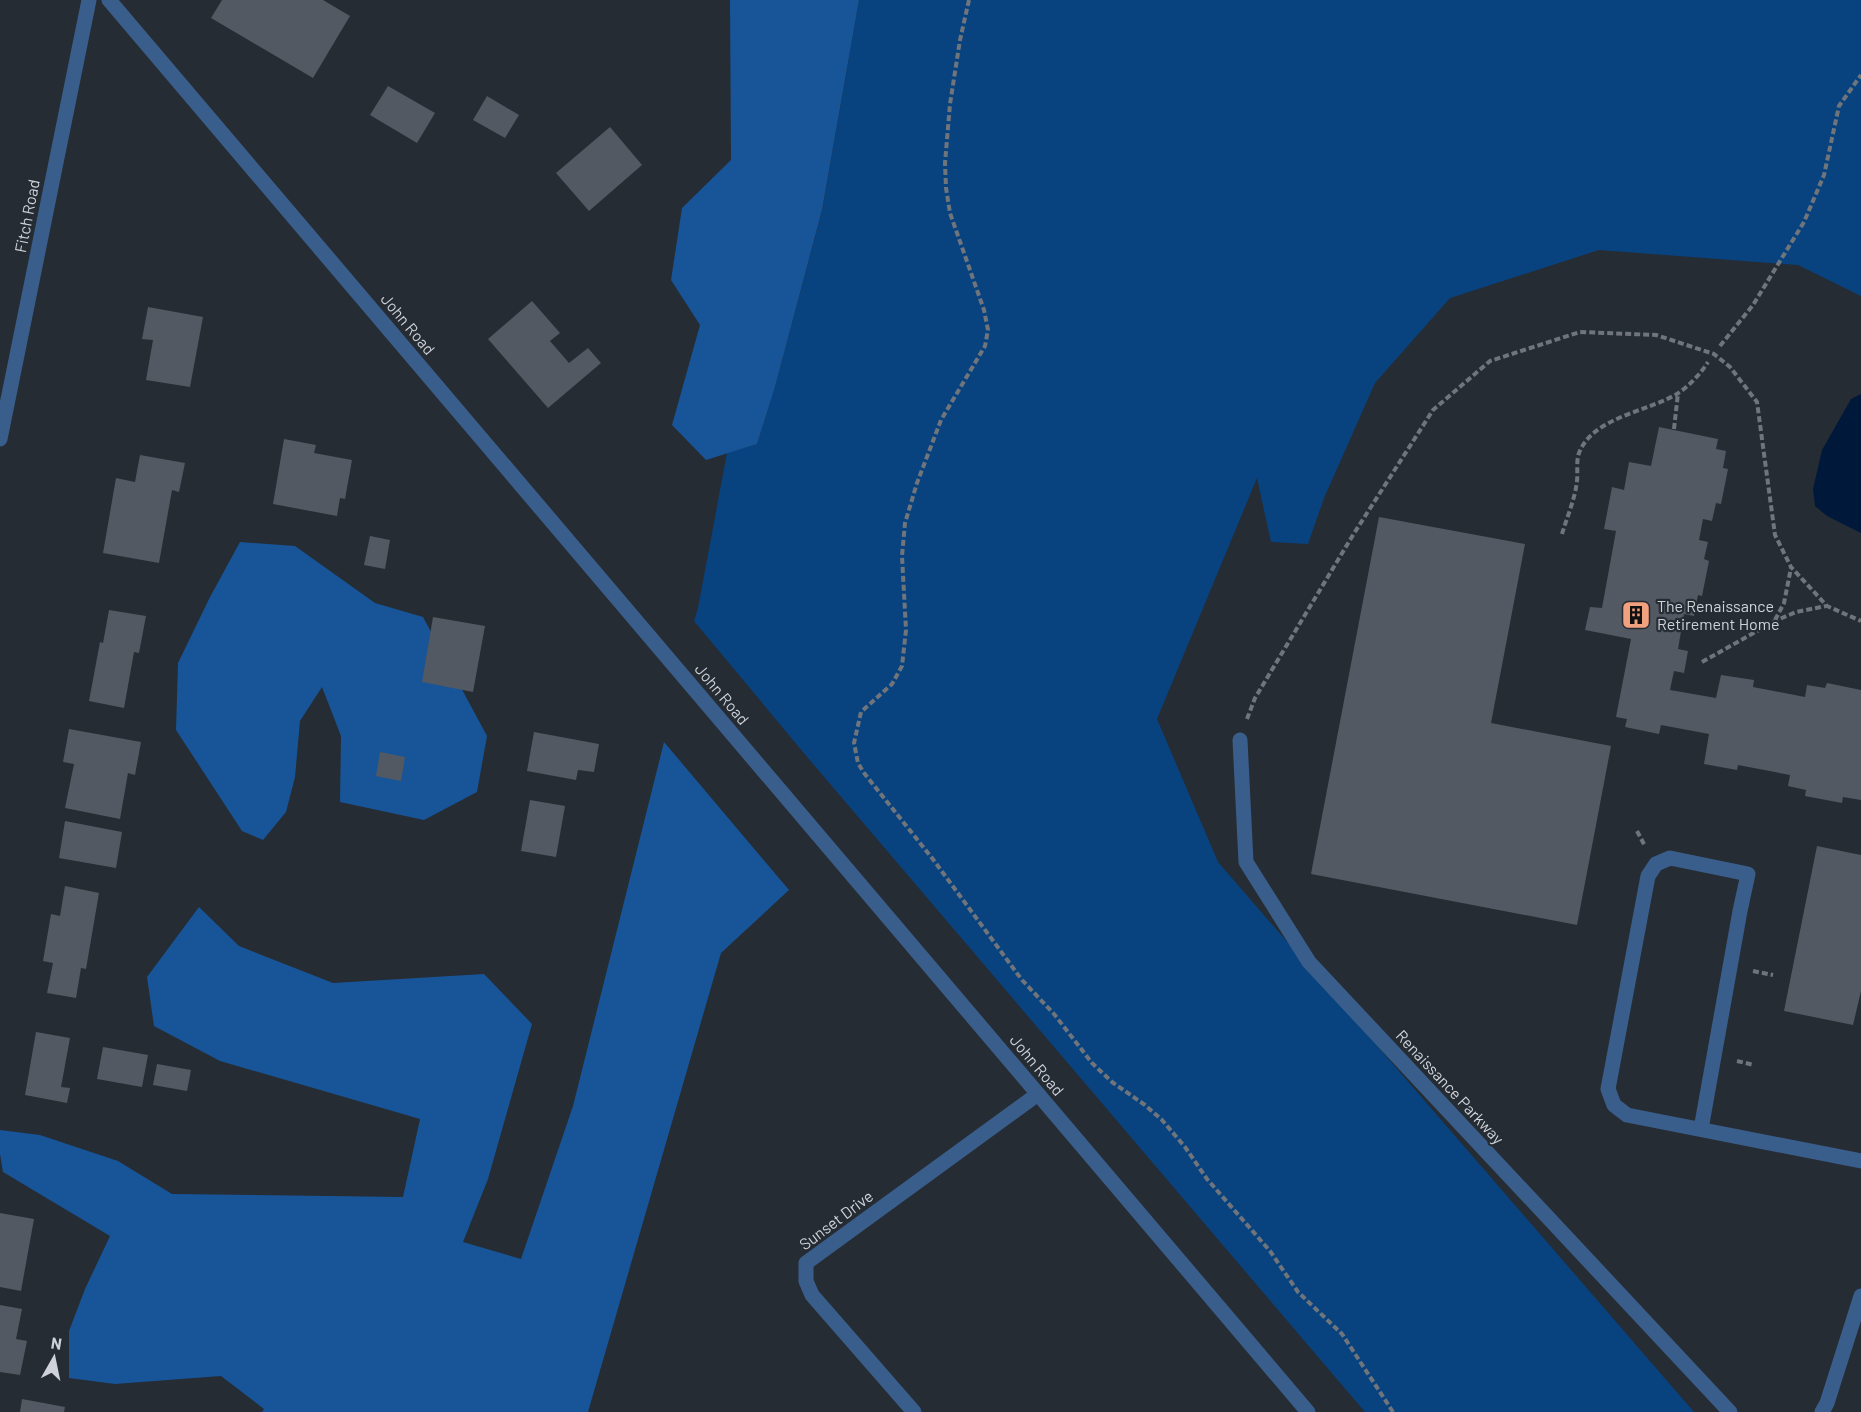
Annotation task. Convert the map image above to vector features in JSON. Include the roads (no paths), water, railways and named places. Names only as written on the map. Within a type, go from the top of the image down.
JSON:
[{"type":"street","name":"Fitch Road","points":[[0,439],[89,0]]},
{"type":"street","name":"John Road","points":[[109,0],[1308,1412]]},
{"type":"street","name":"Renaissance Parkway","points":[[1240,740],[1246,862],[1309,962],[1730,1412]]},
{"type":"street","points":[[1701,1129],[1748,874],[1670,858],[1656,864],[1648,876],[1608,1089],[1614,1105],[1627,1115],[1861,1161]]},
{"type":"street","name":"Sunset Drive","points":[[914,1412],[813,1295],[806,1281],[806,1263],[1038,1094]]},
{"type":"street","points":[[1822,1412],[1827,1403],[1861,1296]]},
{"type":"place","name":"The Renaissance Retirement Home","points":[[1636,615]]}]
